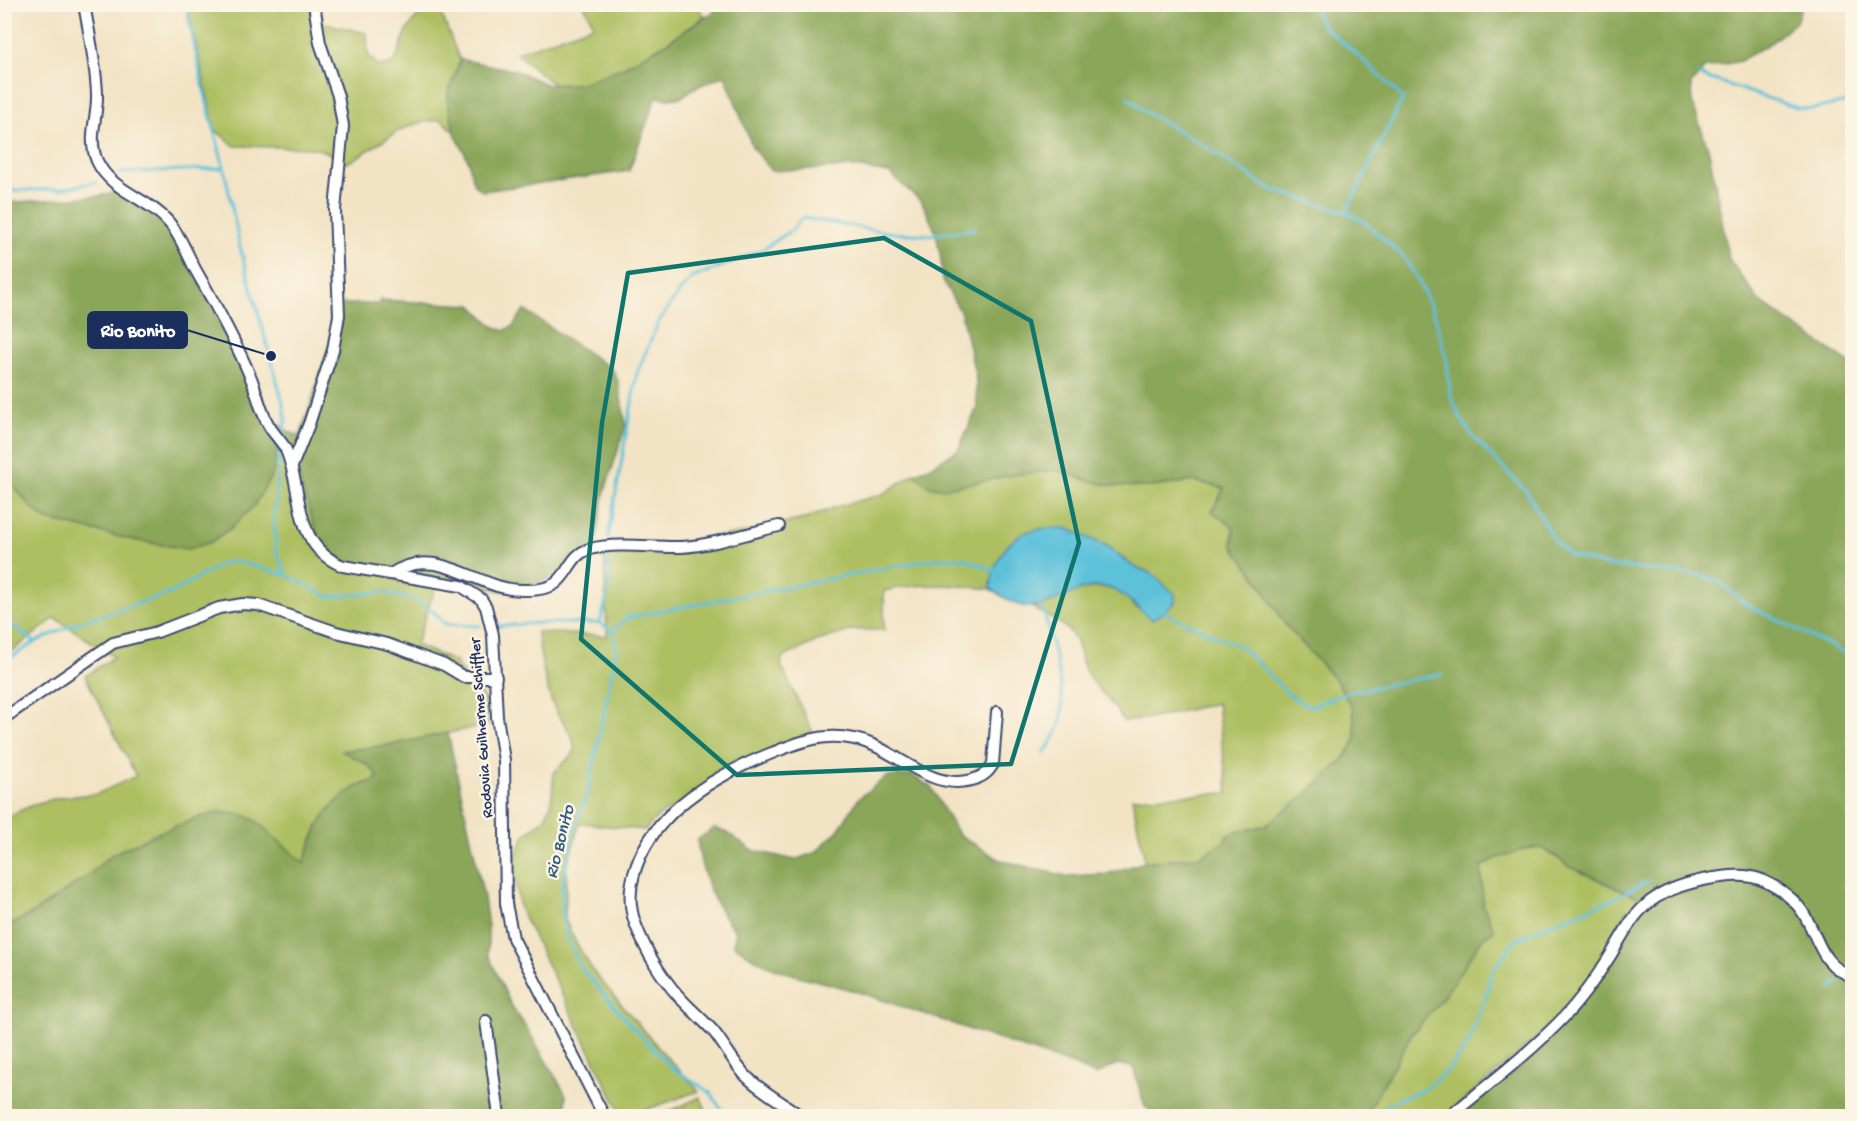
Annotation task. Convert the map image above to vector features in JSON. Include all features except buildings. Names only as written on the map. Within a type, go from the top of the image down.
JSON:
[{"type":"street","name":"Rodovia Guilherme Schiffler","points":[[84,4],[97,96],[92,133],[94,153],[98,163],[110,180],[150,205],[172,227],[227,326],[268,424],[282,443],[292,466],[304,526],[315,547],[343,566],[461,586],[480,599],[486,607],[493,635],[497,717],[504,760],[506,904],[513,938],[604,1116]]},
{"type":"street","points":[[292,466],[309,424],[333,350],[339,315],[335,210],[343,126],[338,96],[320,43],[314,4]]},
{"type":"street","points":[[391,574],[402,566],[411,564],[438,565],[464,571],[477,579],[501,588],[541,589],[555,584],[577,555],[590,549],[623,546],[703,545],[779,526]]},
{"type":"street","points":[[4,718],[113,643],[157,632],[219,608],[243,604],[258,605],[336,632],[387,644],[444,664],[464,677],[496,677]]},
{"type":"street","points":[[800,1116],[745,1075],[713,1032],[675,992],[657,967],[637,928],[630,905],[633,878],[642,851],[662,822],[703,788],[747,763],[806,740],[827,737],[856,739],[890,753],[933,778],[960,782],[978,778],[989,771],[993,764],[997,712]]},
{"type":"street","points":[[1450,1116],[1566,1016],[1593,981],[1635,917],[1652,900],[1675,888],[1720,877],[1751,877],[1772,885],[1799,907],[1829,962],[1852,976]]},
{"type":"street","points":[[486,1020],[499,1116]]},
{"type":"highlighted area","points":[[884,238],[1031,321],[1079,543],[1011,764],[737,775],[581,639],[602,423],[628,273]]},
{"type":"green space","points":[[187,5],[320,5],[323,23],[367,33],[368,55],[379,66],[390,65],[394,61],[412,24],[428,5],[438,5],[460,61],[450,95],[454,131],[441,120],[427,121],[402,129],[347,163],[324,151],[312,148],[235,146],[215,130]]},
{"type":"green space","points":[[584,5],[696,5],[705,16],[663,45],[624,67],[580,84],[553,84],[516,53],[594,25]]},
{"type":"green space","points":[[724,5],[1802,5],[1796,22],[1772,42],[1740,61],[1705,68],[1691,84],[1692,102],[1709,151],[1729,259],[1759,301],[1852,365],[1852,1116],[1445,1116],[1505,1069],[1573,1006],[1600,965],[1605,949],[1626,912],[1642,899],[1566,865],[1555,855],[1541,848],[1528,848],[1495,859],[1481,867],[1483,905],[1494,930],[1483,938],[1442,999],[1411,1035],[1373,1103],[1361,1116],[1160,1116],[1145,1107],[1133,1067],[1117,1064],[1096,1075],[1073,1065],[890,1003],[780,970],[748,955],[733,944],[736,932],[714,900],[705,878],[699,853],[697,840],[714,828],[726,832],[752,850],[795,860],[816,852],[839,829],[859,798],[886,777],[912,775],[931,787],[958,834],[1000,860],[1066,876],[1107,874],[1145,862],[1198,857],[1223,843],[1227,836],[1238,831],[1264,826],[1303,797],[1344,759],[1356,739],[1353,710],[1338,683],[1285,624],[1256,577],[1232,545],[1233,527],[1212,511],[1224,488],[1192,481],[1152,487],[1114,486],[1054,470],[1011,475],[943,489],[930,486],[913,474],[958,450],[977,408],[976,378],[961,313],[942,279],[936,233],[922,202],[889,173],[854,167],[771,171],[752,146],[725,75],[692,89],[682,97],[671,99],[656,97],[629,171],[483,191],[474,185],[468,160],[454,131],[448,102],[448,93],[459,59],[514,70],[548,85],[580,84],[624,67],[663,45]]},
{"type":"green space","points":[[120,191],[164,221],[249,370],[274,421],[291,433],[300,436],[343,304],[380,304],[380,300],[472,305],[493,326],[504,331],[513,326],[524,310],[606,365],[613,371],[618,381],[626,425],[604,494],[595,548],[565,570],[544,581],[522,588],[501,591],[366,568],[342,560],[319,541],[299,478],[278,444],[273,473],[254,506],[231,528],[211,542],[188,549],[133,540],[45,519],[31,507],[13,485],[5,480],[5,203],[99,196]]},
{"type":"green space","points":[[278,443],[438,579],[416,645],[454,661],[473,686],[481,688],[479,692],[484,699],[488,725],[389,745],[343,751],[368,765],[379,776],[357,787],[327,812],[304,863],[256,821],[221,812],[200,817],[153,835],[113,854],[86,877],[33,913],[5,928],[5,817],[38,803],[62,797],[97,794],[136,776],[85,676],[114,657],[55,618],[5,657],[5,480],[13,485],[31,507],[45,519],[133,540],[188,549],[211,542],[231,528],[273,473]]},
{"type":"green space","points":[[1054,470],[1152,487],[1192,481],[1224,488],[1212,511],[1233,527],[1232,545],[1256,577],[1285,624],[1338,683],[1353,710],[1356,739],[1344,759],[1303,797],[1264,826],[1238,831],[1227,836],[1223,843],[1198,857],[1145,862],[1132,798],[1228,793],[1217,703],[1124,722],[1089,677],[1070,633],[1061,624],[1032,607],[1078,590],[1102,587],[1113,589],[1124,595],[1137,609],[1153,576],[1151,573],[1134,567],[1107,546],[1066,528],[991,582],[991,589],[925,585],[884,591],[884,630],[853,630],[817,641],[782,658],[781,665],[815,737],[753,761],[657,817],[645,830],[580,823],[567,865],[565,919],[576,943],[595,974],[699,1091],[628,1116],[622,1116],[520,909],[513,867],[516,855],[525,835],[544,819],[551,805],[554,772],[574,753],[573,739],[557,713],[548,689],[537,632],[607,636],[604,549],[682,542],[743,533],[808,518],[833,508],[883,494],[913,474],[930,486],[943,489],[1011,475]]},
{"type":"green space","points":[[448,733],[484,898],[488,927],[488,954],[511,1005],[566,1095],[566,1116],[5,1116],[5,928],[33,913],[86,877],[113,854],[153,835],[200,817],[221,812],[244,815],[256,821],[304,863],[316,830],[327,812],[353,789],[379,777],[368,765],[342,751],[389,745]]},
{"type":"green space","points":[[1528,847],[1541,848],[1580,872],[1643,899],[1626,912],[1600,965],[1573,1006],[1445,1116],[1361,1116],[1373,1103],[1411,1035],[1442,999],[1483,938],[1494,930],[1483,905],[1481,867],[1495,859]]},
{"type":"green space","points":[[700,1097],[709,1116],[660,1116]]},
{"type":"water","points":[[1048,528],[1066,528],[1107,546],[1134,567],[1151,573],[1175,594],[1175,603],[1152,620],[1123,595],[1112,589],[1088,588],[1031,607],[1015,604],[991,589],[996,564],[1010,543],[1024,533]]},
{"type":"waterway","name":"Rio Bonito","points":[[184,4],[224,168],[240,247],[283,403],[286,420],[282,437]]},
{"type":"waterway","points":[[1314,4],[1318,18],[1325,28],[1359,56],[1403,98],[1346,212]]},
{"type":"waterway","points":[[1699,75],[1797,108],[1813,109],[1852,101]]},
{"type":"waterway","points":[[1127,97],[1149,114],[1200,143],[1268,188],[1346,212],[1362,220],[1403,256],[1417,278],[1435,316],[1447,361],[1450,394],[1461,419],[1473,437],[1527,492],[1553,539],[1569,555],[1603,565],[1699,575],[1720,582],[1747,605],[1839,650],[1852,659]]},
{"type":"waterway","points":[[120,173],[224,168]]},
{"type":"waterway","points":[[4,191],[60,189],[97,182]]},
{"type":"waterway","points":[[608,538],[637,373],[659,321],[692,278],[762,250],[792,230],[802,218],[893,233],[930,235],[974,229]]},
{"type":"waterway","name":"Rio Bonito","points":[[280,447],[274,521],[276,550],[286,575]]},
{"type":"waterway","points":[[600,623],[609,581],[605,557]]},
{"type":"waterway","points":[[612,631],[629,617],[933,559],[963,558],[998,572]]},
{"type":"waterway","points":[[4,662],[35,642],[75,624],[173,592],[220,565],[234,561],[286,575],[329,597],[381,592],[418,601],[433,611],[444,623],[480,626]]},
{"type":"waterway","points":[[1041,600],[1059,677],[1062,707],[1058,729],[1044,753]]},
{"type":"waterway","points":[[1162,609],[1169,615],[1243,648],[1286,692],[1303,704],[1313,706],[1341,694],[1442,674]]},
{"type":"waterway","points":[[4,619],[35,642]]},
{"type":"waterway","name":"Rio Bonito","points":[[498,626],[537,623],[600,623],[612,631],[617,648],[588,791],[575,826],[562,887],[563,919],[568,939],[580,967],[671,1067],[711,1093],[725,1116]]},
{"type":"waterway","points":[[1376,1116],[1387,1105],[1424,1090],[1449,1069],[1468,1044],[1488,990],[1491,973],[1514,941],[1611,900],[1649,880]]},
{"type":"waterway","points":[[1831,989],[1839,981]]},
{"type":"place","name":"Rio Bonito","points":[[271,356]]}]
